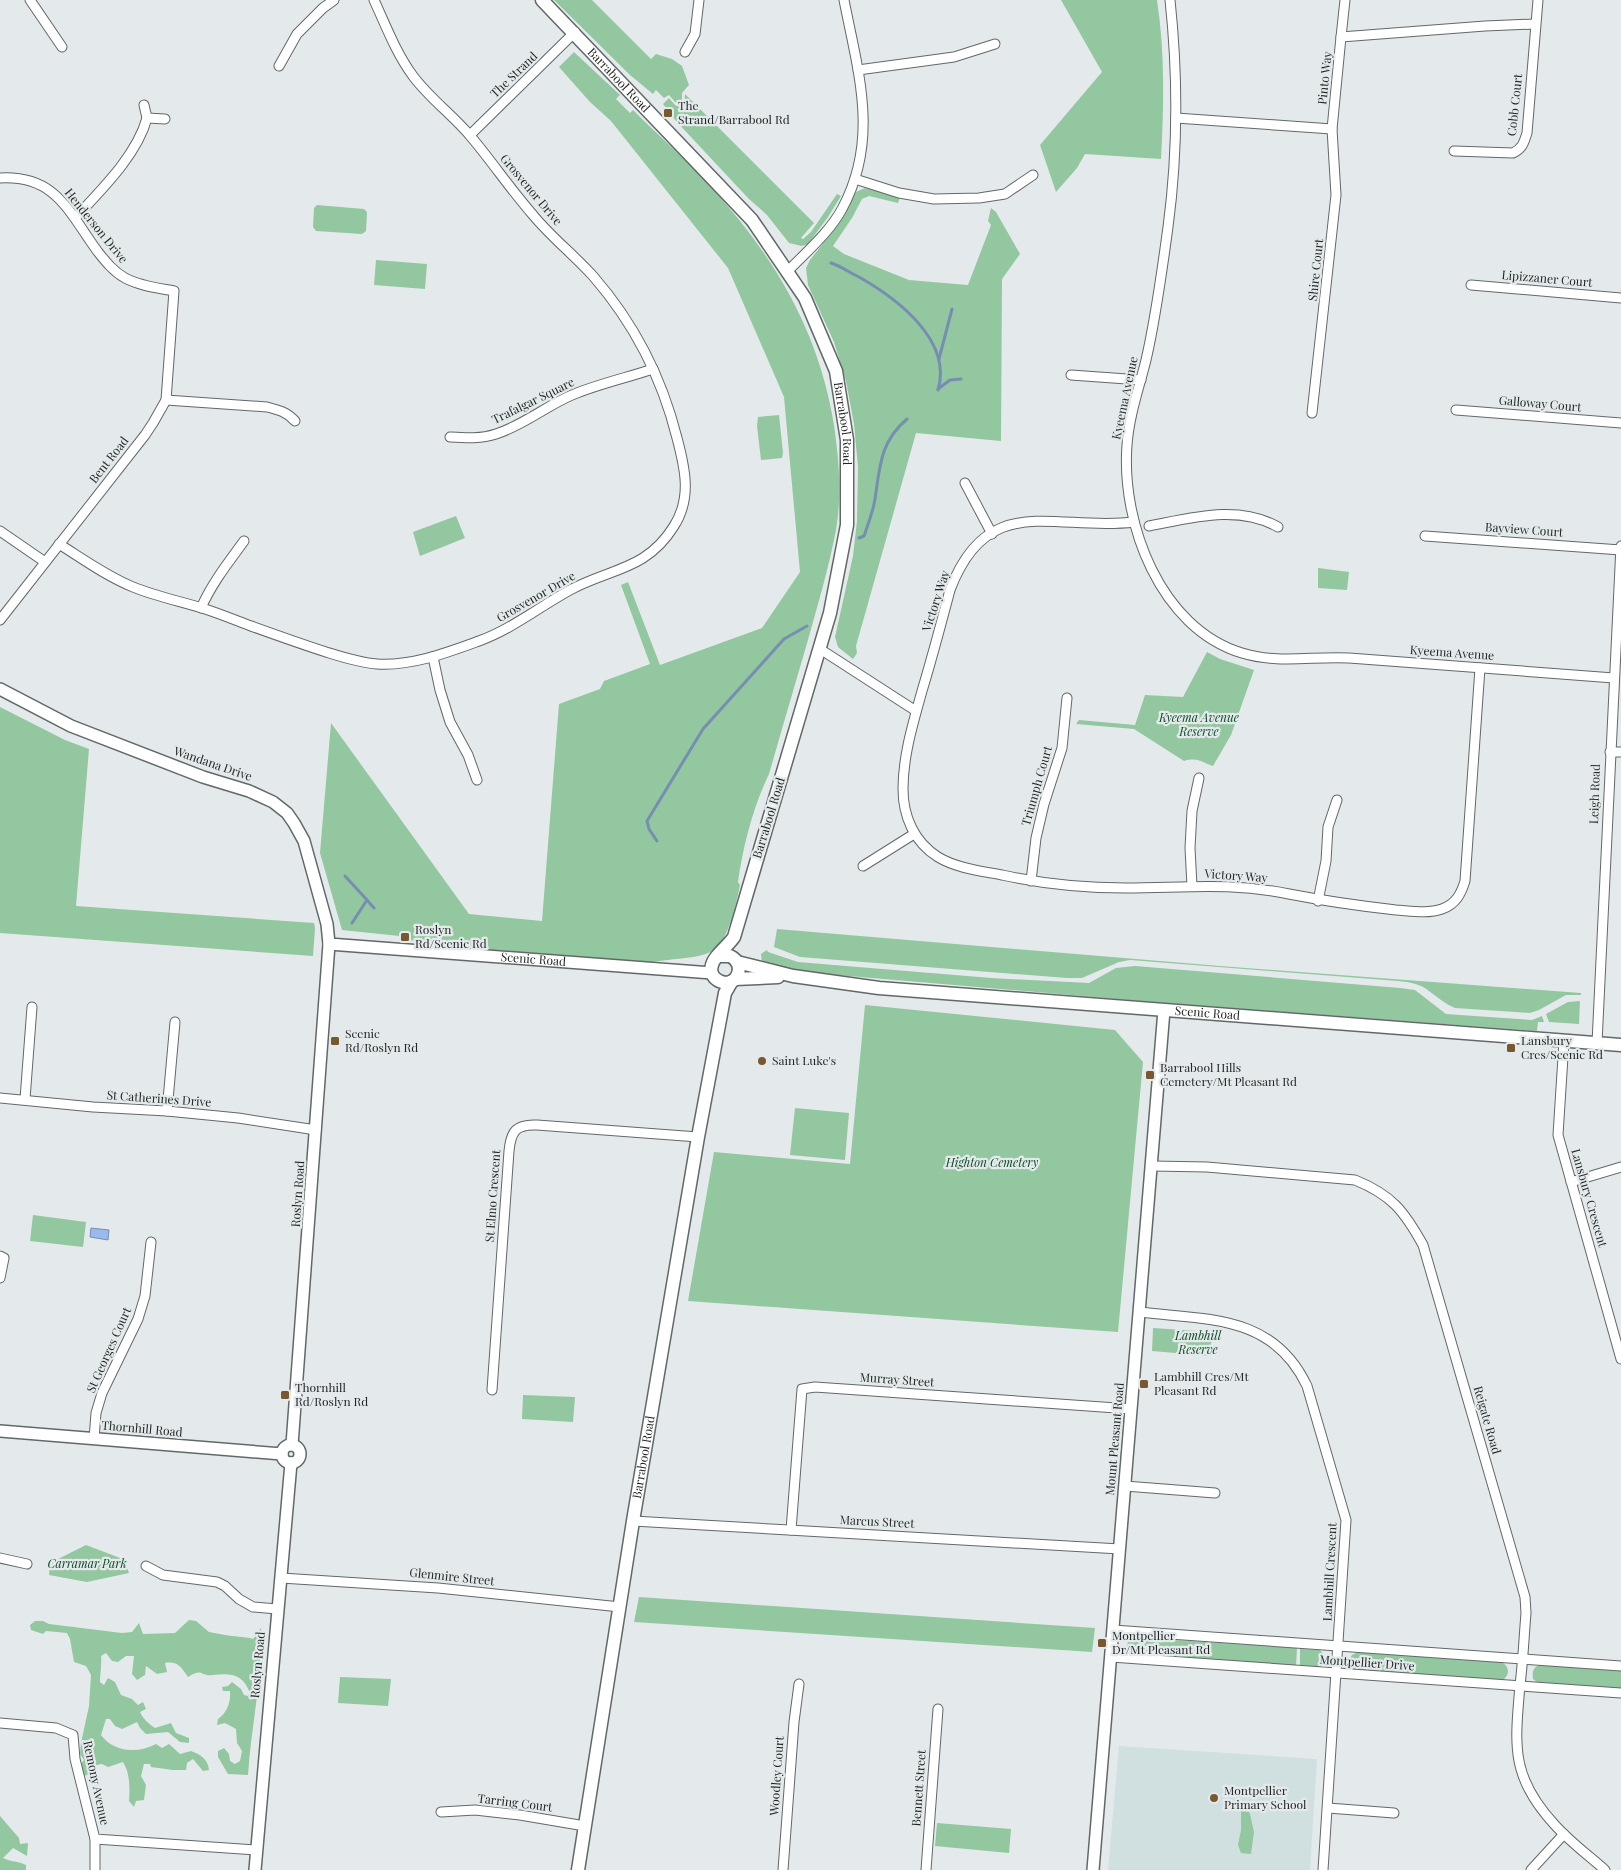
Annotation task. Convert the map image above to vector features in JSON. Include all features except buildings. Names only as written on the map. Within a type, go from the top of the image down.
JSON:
[{"type":"main road","name":"Barrabool Road","points":[[542,0],[575,32],[752,220],[805,298],[836,372],[848,440],[847,525],[830,614],[733,938],[716,958]]},
{"type":"main road","name":"Barrabool Road","points":[[733,938],[737,961]]},
{"type":"main road","points":[[726,955],[737,961],[739,970],[734,980],[726,983],[719,981],[713,975],[712,966],[716,958],[726,955]]},
{"type":"main road","name":"Scenic Road","points":[[737,961],[793,976],[878,988],[1621,1045]]},
{"type":"main road","name":"Barrabool Road","points":[[713,975],[716,992],[714,1047]]},
{"type":"main road","name":"Scenic Road","points":[[734,980],[793,976]]},
{"type":"main road","name":"Barrabool Road","points":[[578,1870],[698,1137],[725,993],[734,980]]},
{"type":"street","points":[[30,0],[62,47]]},
{"type":"street","points":[[279,66],[297,34],[323,8],[334,0]]},
{"type":"street","name":"Grosvenor Drive","points":[[59,544],[114,578],[133,587],[201,608],[289,640],[355,660],[376,664],[434,657],[491,636],[525,619],[575,588],[633,565],[659,546],[674,527],[682,512],[686,498],[683,459],[672,418],[653,369],[639,340],[593,276],[534,217],[470,135],[413,77],[399,54],[374,0]]},
{"type":"street","points":[[685,52],[695,34],[699,0]]},
{"type":"street","points":[[787,272],[820,239],[842,209],[855,179],[865,127],[864,100],[844,0]]},
{"type":"street","name":"Kyeema Avenue","points":[[1170,0],[1176,118],[1168,225],[1147,357],[1127,444],[1127,470],[1134,522],[1148,560],[1172,601],[1196,628],[1215,641],[1233,650],[1254,656],[1277,659],[1338,658],[1614,678]]},
{"type":"street","points":[[1342,36],[1344,0]]},
{"type":"street","points":[[1535,24],[1538,0]]},
{"type":"street","name":"Pinto Way","points":[[1332,129],[1342,36],[1535,24]]},
{"type":"street","name":"Cobb Court","points":[[1454,151],[1506,154],[1520,150],[1526,133],[1535,24]]},
{"type":"street","name":"The Strand","points":[[470,135],[575,32]]},
{"type":"street","points":[[858,70],[954,57],[995,44]]},
{"type":"street","points":[[76,217],[96,196],[138,143],[147,118],[144,105]]},
{"type":"street","points":[[147,118],[165,119]]},
{"type":"street","points":[[1176,118],[1332,129]]},
{"type":"street","name":"Shire Court","points":[[1312,413],[1336,195],[1332,129]]},
{"type":"street","points":[[855,179],[899,193],[934,199],[970,198],[1004,194],[1033,175]]},
{"type":"street","name":"Henderson Drive","points":[[0,178],[24,179],[44,186],[64,202],[104,260],[118,273],[138,283],[174,291]]},
{"type":"street","name":"Lipizzaner Court","points":[[1471,284],[1621,298]]},
{"type":"street","name":"Bent Road","points":[[0,620],[153,423],[166,400],[174,291]]},
{"type":"street","name":"Trafalgar Square","points":[[450,437],[475,438],[495,434],[514,427],[568,396],[653,369]]},
{"type":"street","points":[[1071,375],[1141,380]]},
{"type":"street","points":[[166,400],[267,407],[290,414],[295,421]]},
{"type":"street","name":"Galloway Court","points":[[1456,410],[1621,423]]},
{"type":"street","points":[[965,483],[992,534]]},
{"type":"street","points":[[1148,526],[1217,514],[1256,518],[1278,527]]},
{"type":"street","name":"Victory Way","points":[[1134,522],[1031,520],[1008,526],[992,534],[973,550],[958,570],[950,590],[916,711],[905,762],[903,790],[905,814],[914,834],[925,847],[938,857],[952,863],[1031,881],[1064,886],[1100,888],[1192,886],[1259,888],[1351,906],[1432,911],[1442,909],[1452,904],[1461,895],[1465,882],[1480,668]]},
{"type":"street","points":[[0,531],[45,562]]},
{"type":"street","name":"Bayview Court","points":[[1425,536],[1621,548]]},
{"type":"street","points":[[201,608],[209,590],[226,564],[244,542]]},
{"type":"street","name":"Leigh Road","points":[[1597,1043],[1621,548]]},
{"type":"street","points":[[820,648],[916,711]]},
{"type":"street","points":[[434,657],[440,690],[450,722],[468,754],[476,780]]},
{"type":"street","name":"Wandana Drive","points":[[0,689],[71,726],[203,777],[250,791],[273,802],[296,824],[304,841],[327,924],[329,944]]},
{"type":"street","name":"Triumph Court","points":[[1031,881],[1036,838],[1044,804],[1062,748],[1067,698]]},
{"type":"street","points":[[1610,752],[1621,752]]},
{"type":"street","points":[[1192,886],[1190,848],[1192,811],[1199,778]]},
{"type":"street","points":[[1318,901],[1326,861],[1328,827],[1337,800]]},
{"type":"street","points":[[863,866],[914,834]]},
{"type":"street","name":"Scenic Road","points":[[329,944],[713,975]]},
{"type":"street","name":"Roslyn Road","points":[[292,1445],[329,944]]},
{"type":"street","name":"Scenic Road","points":[[679,971],[716,958]]},
{"type":"street","points":[[26,1100],[32,1007]]},
{"type":"street","name":"Mount Pleasant Road","points":[[1093,1870],[1164,1010]]},
{"type":"street","points":[[167,1111],[175,1022]]},
{"type":"street","name":"Lansbury Crescent","points":[[1564,1041],[1558,1134],[1621,1359]]},
{"type":"street","name":"St Catherines Drive","points":[[0,1098],[238,1118],[316,1130]]},
{"type":"street","name":"St Elmo Crescent","points":[[492,1390],[509,1151],[515,1130],[522,1126],[537,1125],[698,1137]]},
{"type":"street","name":"Reigate Road","points":[[1152,1166],[1207,1167],[1355,1180],[1375,1188],[1394,1203],[1408,1218],[1423,1245],[1520,1580],[1526,1613],[1516,1731],[1519,1765],[1524,1780],[1543,1811],[1564,1834],[1605,1870]]},
{"type":"street","points":[[1571,1182],[1621,1167]]},
{"type":"street","name":"St Georges Court","points":[[94,1438],[96,1413],[102,1393],[138,1319],[145,1296],[151,1242]]},
{"type":"street","points":[[0,1278],[3,1254]]},
{"type":"street","name":"Lambhill Crescent","points":[[1139,1312],[1237,1324],[1271,1340],[1286,1354],[1303,1377],[1318,1421],[1346,1520],[1323,1870]]},
{"type":"street","name":"Murray Street","points":[[791,1530],[802,1389],[815,1387],[1131,1409]]},
{"type":"street","name":"Thornhill Road","points":[[0,1431],[282,1454]]},
{"type":"street","points":[[292,1445],[299,1450],[299,1456],[296,1461],[291,1463],[284,1460],[282,1454],[284,1448],[292,1445]]},
{"type":"street","name":"Roslyn Road","points":[[255,1870],[291,1463]]},
{"type":"street","points":[[1126,1486],[1215,1493]]},
{"type":"street","name":"Marcus Street","points":[[634,1522],[1120,1550]]},
{"type":"street","points":[[0,1558],[27,1564]]},
{"type":"street","points":[[146,1566],[163,1575],[217,1582],[226,1586],[239,1599],[253,1607],[277,1609]]},
{"type":"street","name":"Glenmire Street","points":[[281,1578],[438,1588],[620,1607]]},
{"type":"street","name":"Montpellier Drive","points":[[1113,1630],[1621,1666]]},
{"type":"street","name":"Montpellier Drive","points":[[1111,1656],[1621,1693]]},
{"type":"street","name":"Woodley Court","points":[[783,1870],[794,1722],[799,1684]]},
{"type":"street","name":"Bennett Street","points":[[926,1870],[938,1709]]},
{"type":"street","name":"Remony Avenue","points":[[0,1723],[56,1728],[74,1735],[76,1758],[95,1839],[257,1850]]},
{"type":"street","points":[[1328,1808],[1394,1813]]},
{"type":"street","name":"Tarring Court","points":[[441,1812],[476,1810],[585,1826]]},
{"type":"street","points":[[1531,1870],[1564,1834]]},
{"type":"street","points":[[95,1839],[95,1870]]},
{"type":"shaded area","name":"Montpellier Primary School","points":[[1119,1746],[1317,1759],[1310,1870],[1108,1870]]},
{"type":"green space","points":[[554,0],[592,0],[651,59],[656,54],[672,59],[682,66],[689,85],[682,93],[682,105],[676,103],[669,95],[664,98],[656,90],[653,94],[630,75]]},
{"type":"green space","points":[[1061,0],[1157,0],[1163,59],[1163,119],[1161,159],[1085,154],[1077,168],[1056,192],[1040,145],[1102,72]]},
{"type":"green space","points":[[574,52],[620,95],[616,99],[630,113],[633,110],[702,177],[734,213],[774,268],[805,327],[817,358],[827,391],[834,425],[838,464],[838,517],[830,558],[769,774],[749,827],[740,868],[739,892],[728,930],[719,945],[709,953],[648,962],[615,961],[460,947],[409,940],[409,937],[342,930],[320,853],[331,723],[469,914],[542,921],[559,704],[600,689],[604,681],[650,664],[621,585],[628,582],[660,665],[762,628],[800,572],[784,397],[728,268],[611,121],[590,102],[559,67]]},
{"type":"green space","points":[[685,94],[814,223],[801,238],[803,239],[811,232],[837,194],[841,196],[808,244],[802,246],[789,243],[767,215],[748,198],[676,121],[663,104],[669,98],[675,105],[684,108]]},
{"type":"green space","points":[[865,188],[900,197],[898,203],[869,196],[862,199],[833,246],[844,254],[909,280],[968,285],[991,225],[988,221],[991,208],[996,212],[1020,254],[1002,279],[1001,441],[916,433],[856,646],[857,653],[853,659],[838,647],[835,637],[853,556],[857,521],[858,467],[854,424],[846,381],[834,342],[808,285],[806,268],[832,232],[856,192]]},
{"type":"green space","points":[[317,205],[364,209],[367,212],[366,231],[362,234],[316,231],[313,227],[314,208]]},
{"type":"green space","points":[[376,260],[427,264],[425,289],[374,285]]},
{"type":"green space","points":[[779,415],[782,458],[761,460],[757,426],[758,417]]},
{"type":"green space","points":[[456,516],[465,538],[420,556],[413,532]]},
{"type":"green space","points":[[1318,568],[1349,572],[1347,590],[1318,588]]},
{"type":"green space","name":"Kyeema Avenue Reserve","points":[[1207,652],[1220,659],[1254,670],[1231,735],[1213,766],[1196,760],[1184,761],[1134,729],[1076,724],[1079,720],[1135,725],[1145,695],[1183,697]]},
{"type":"green space","points":[[0,707],[65,740],[89,749],[76,906],[314,923],[313,956],[0,933]]},
{"type":"green space","points":[[777,929],[1220,966],[1581,993],[1581,995],[1566,995],[1530,1013],[1455,1008],[1425,988],[1405,982],[1130,960],[1119,962],[1082,978],[1067,978],[800,957],[774,947]]},
{"type":"green space","points":[[767,950],[768,952],[798,962],[991,978],[1089,983],[1116,968],[1135,966],[1400,988],[1415,990],[1446,1014],[1532,1020],[1542,1016],[1544,1022],[1538,1022],[1537,1031],[1140,1001],[802,972],[762,962],[761,954]]},
{"type":"green space","points":[[1580,1001],[1579,1024],[1549,1022],[1546,1014],[1568,1002]]},
{"type":"green space","name":"Highton Cemetery","points":[[865,1005],[1115,1030],[1143,1062],[1118,1332],[688,1301],[714,1152],[850,1164]]},
{"type":"green space","points":[[795,1108],[849,1113],[845,1160],[790,1155]]},
{"type":"green space","points":[[33,1215],[86,1222],[83,1247],[30,1241]]},
{"type":"green space","name":"Lambhill Reserve","points":[[1153,1328],[1212,1332],[1210,1356],[1152,1351]]},
{"type":"green space","points":[[523,1395],[575,1397],[573,1422],[522,1419]]},
{"type":"green space","name":"Carramar Park","points":[[86,1545],[128,1561],[127,1568],[129,1573],[87,1582],[49,1575],[50,1563]]},
{"type":"green space","points":[[639,1597],[1095,1628],[1092,1652],[634,1622]]},
{"type":"green space","points":[[189,1620],[196,1621],[209,1632],[253,1639],[261,1628],[259,1683],[248,1775],[228,1774],[218,1757],[218,1751],[224,1748],[229,1754],[230,1761],[235,1764],[240,1761],[242,1751],[237,1743],[236,1729],[225,1723],[217,1725],[218,1719],[228,1707],[230,1699],[230,1691],[223,1691],[222,1687],[228,1686],[232,1682],[241,1689],[244,1695],[248,1696],[250,1693],[240,1678],[225,1674],[209,1675],[200,1672],[188,1677],[179,1665],[165,1663],[167,1672],[157,1674],[146,1666],[145,1675],[137,1680],[132,1674],[134,1656],[126,1656],[118,1662],[112,1661],[106,1653],[101,1656],[100,1682],[104,1685],[108,1678],[115,1682],[121,1695],[132,1699],[138,1705],[143,1702],[146,1709],[140,1712],[150,1724],[155,1728],[171,1723],[176,1733],[189,1738],[189,1743],[180,1742],[168,1732],[146,1734],[137,1722],[122,1729],[115,1726],[110,1719],[106,1719],[101,1735],[106,1741],[126,1750],[142,1749],[156,1744],[162,1748],[169,1744],[180,1754],[191,1751],[198,1754],[206,1760],[209,1770],[203,1771],[193,1759],[187,1763],[186,1770],[151,1767],[150,1764],[144,1764],[141,1776],[146,1785],[144,1800],[136,1801],[134,1807],[129,1801],[128,1776],[123,1762],[108,1767],[102,1764],[96,1765],[91,1774],[83,1776],[80,1765],[84,1760],[80,1754],[89,1706],[91,1675],[86,1666],[74,1662],[70,1639],[67,1633],[46,1631],[43,1634],[31,1630],[30,1625],[35,1621],[43,1621],[49,1624],[122,1633],[132,1632],[139,1623],[143,1634],[175,1633]]},
{"type":"green space","points":[[1128,1637],[1297,1648],[1296,1666],[1127,1654]]},
{"type":"green space","points":[[1300,1649],[1320,1650],[1326,1658],[1324,1664],[1318,1667],[1300,1666]]},
{"type":"green space","points":[[1358,1652],[1501,1662],[1507,1667],[1508,1672],[1504,1679],[1498,1680],[1356,1670],[1349,1662],[1352,1655]]},
{"type":"green space","points":[[1541,1665],[1621,1671],[1621,1689],[1537,1682],[1533,1679],[1533,1672],[1536,1667]]},
{"type":"green space","points":[[340,1677],[391,1679],[388,1706],[338,1703]]},
{"type":"green space","points":[[1241,1811],[1249,1812],[1250,1814],[1254,1832],[1251,1854],[1241,1853],[1238,1845],[1241,1830]]},
{"type":"green space","points":[[0,1816],[19,1838],[20,1844],[28,1843],[27,1856],[13,1848],[3,1858],[26,1865],[26,1870],[0,1870]]},
{"type":"green space","points":[[937,1823],[1011,1829],[1009,1853],[935,1846]]},
{"type":"water","points":[[91,1228],[109,1230],[108,1240],[90,1237]]},
{"type":"waterway","points":[[831,263],[859,277],[889,296],[918,323],[929,338],[937,354],[940,372],[938,390]]},
{"type":"waterway","points":[[939,359],[952,309]]},
{"type":"waterway","points":[[938,389],[950,380],[961,379]]},
{"type":"waterway","points":[[859,538],[864,536],[872,513],[880,465],[886,446],[891,437],[907,419]]},
{"type":"waterway","points":[[657,841],[649,829],[647,821],[703,729],[784,639],[807,626]]},
{"type":"waterway","points":[[345,876],[367,900],[352,923]]},
{"type":"waterway","points":[[367,900],[374,908]]},
{"type":"place","name":"The Strand/Barrabool Rd","points":[[668,113]]},
{"type":"place","name":"Roslyn Rd/Scenic Rd","points":[[405,937]]},
{"type":"place","name":"Scenic Rd/Roslyn Rd","points":[[335,1041]]},
{"type":"place","name":"Lansbury Cres/Scenic Rd","points":[[1511,1048]]},
{"type":"place","name":"Saint Luke's","points":[[762,1061]]},
{"type":"place","name":"Barrabool Hills Cemetery/Mt Pleasant Rd","points":[[1150,1075]]},
{"type":"place","name":"Lambhill Cres/Mt Pleasant Rd","points":[[1144,1384]]},
{"type":"place","name":"Thornhill Rd/Roslyn Rd","points":[[285,1395]]},
{"type":"place","name":"Montpellier Dr/Mt Pleasant Rd","points":[[1102,1643]]},
{"type":"place","name":"Montpellier Primary School","points":[[1214,1798]]}]
